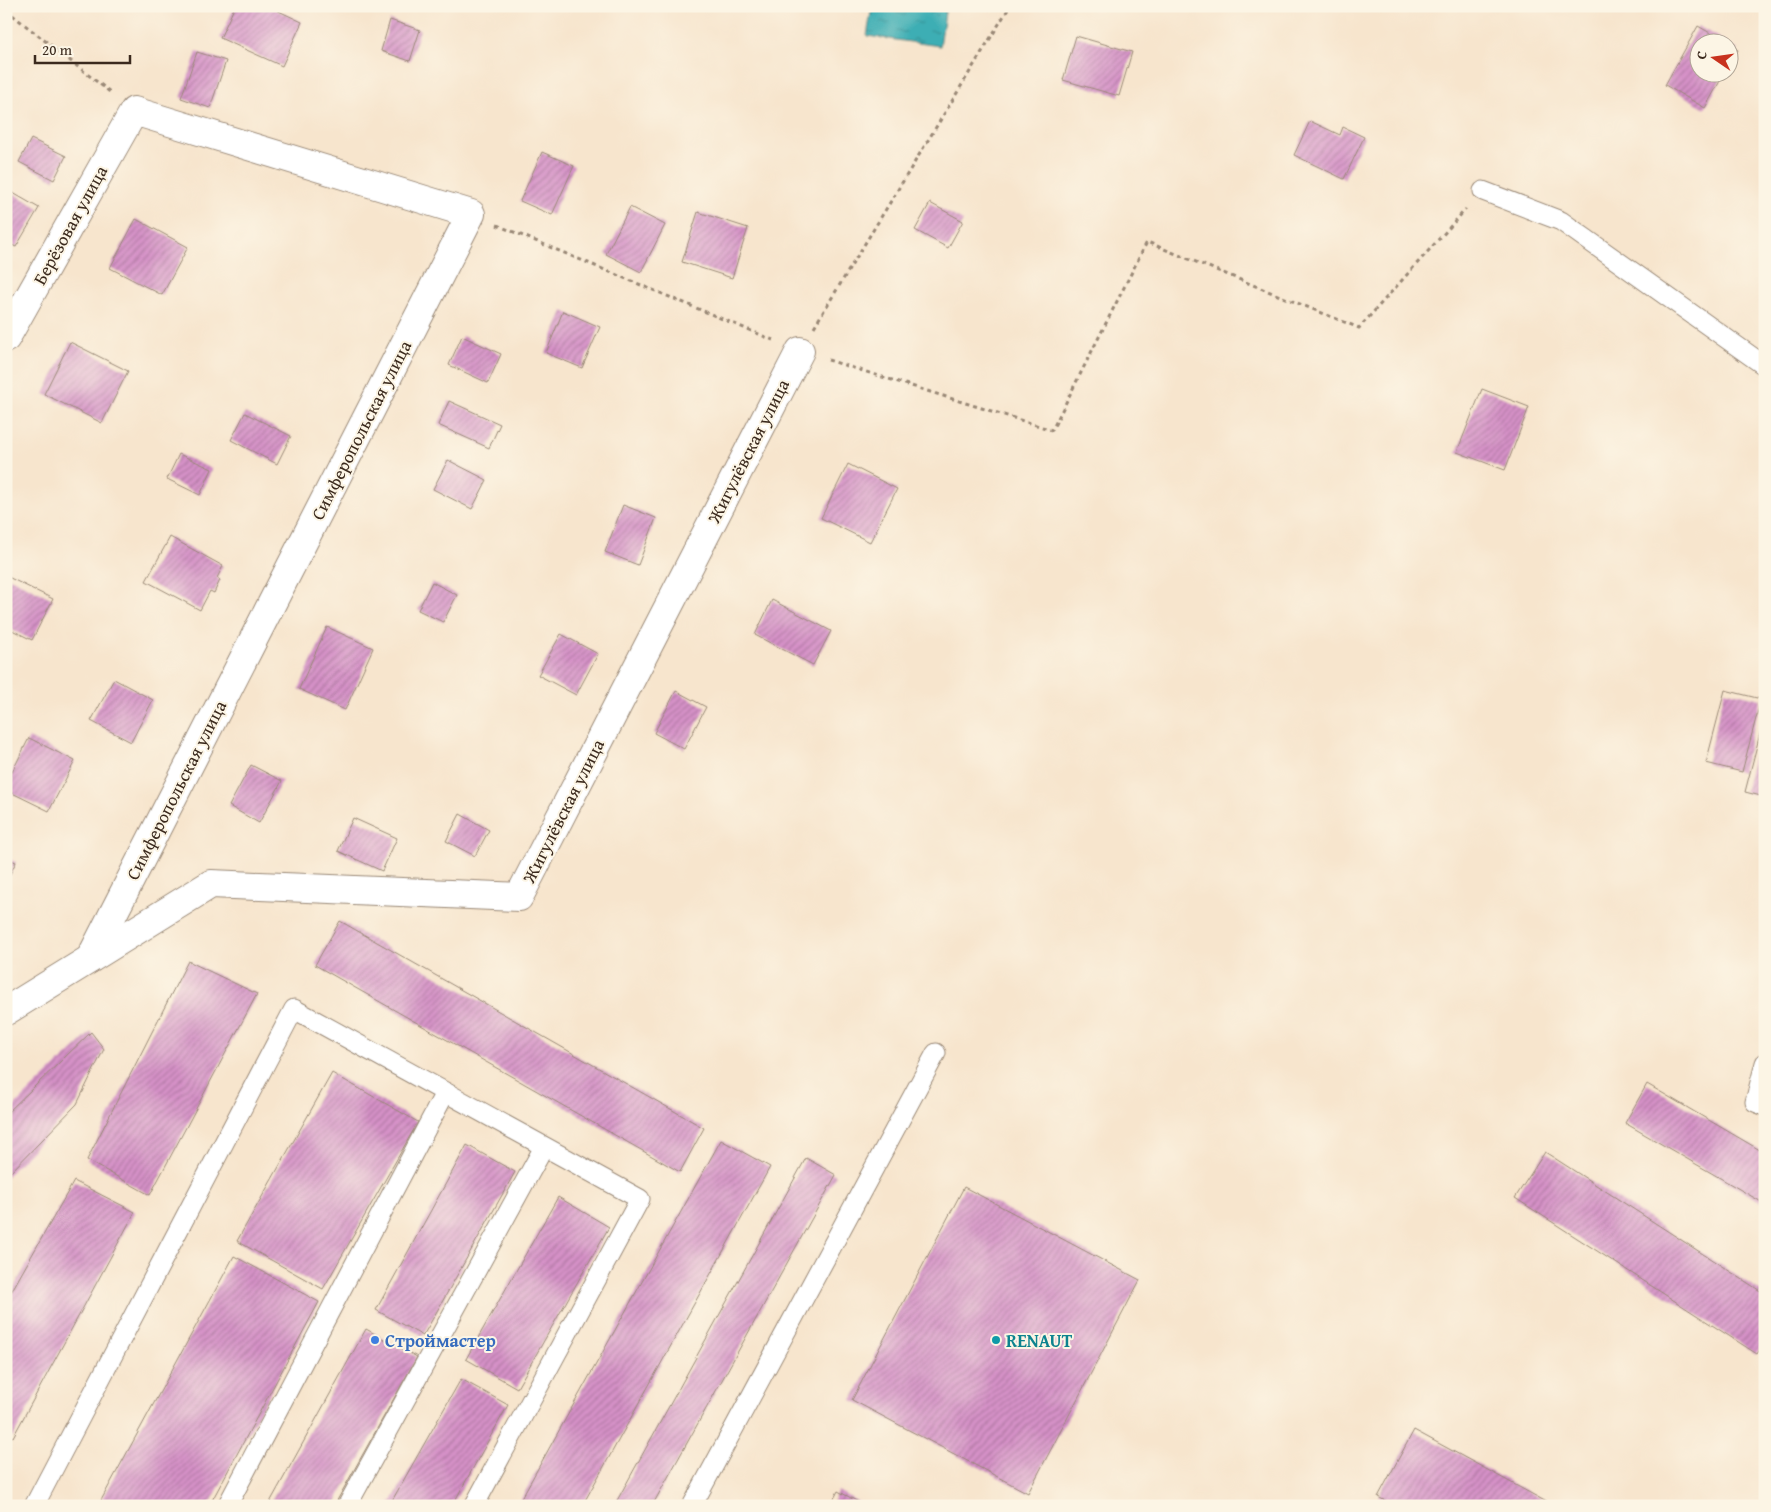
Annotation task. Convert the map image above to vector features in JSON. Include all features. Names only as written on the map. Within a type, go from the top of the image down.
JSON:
[{"type":"street","points":[[134,111],[471,214]]},
{"type":"street","name":"Берёзовая улица","points":[[6,338],[134,111]]},
{"type":"street","name":"Симферопольская улица","points":[[90,959],[471,214]]},
{"type":"street","name":"Жигулёвская улица","points":[[90,959],[211,884],[519,897],[800,351]]},
{"type":"street","points":[[6,1011],[90,959]]},
{"type":"lane","points":[[1483,190],[1561,222],[1765,366]]},
{"type":"lane","points":[[34,1506],[294,1008],[640,1199],[474,1506]]},
{"type":"lane","points":[[692,1506],[936,1054]]},
{"type":"lane","points":[[1765,1064],[1756,1102],[1765,1106]]},
{"type":"lane","points":[[226,1506],[445,1093]]},
{"type":"lane","points":[[346,1506],[544,1147]]},
{"type":"path","points":[[800,351],[1010,6]]},
{"type":"path","points":[[6,10],[134,111]]},
{"type":"path","points":[[471,214],[800,351],[1052,430],[1147,242],[1359,328],[1483,190]]},
{"type":"water","points":[[872,6],[946,6],[940,46],[867,36]]},
{"type":"building","points":[[235,6],[268,6],[302,22],[282,66],[220,38]]},
{"type":"building","points":[[390,20],[420,30],[410,61],[381,51]]},
{"type":"building","points":[[1698,26],[1708,32],[1695,32]]},
{"type":"building","points":[[1076,36],[1132,52],[1119,96],[1063,80]]},
{"type":"building","points":[[1688,44],[1688,82],[1719,82],[1705,108],[1665,85]]},
{"type":"building","points":[[197,52],[226,61],[210,108],[181,98]]},
{"type":"building","points":[[1310,121],[1340,135],[1343,127],[1364,137],[1344,179],[1294,155]]},
{"type":"building","points":[[31,139],[66,156],[54,180],[19,162]]},
{"type":"building","points":[[542,152],[574,166],[552,215],[520,201]]},
{"type":"building","points":[[6,189],[39,208],[16,247],[6,242]]},
{"type":"building","points":[[930,203],[963,221],[948,248],[915,230]]},
{"type":"building","points":[[630,207],[665,225],[641,272],[606,254]]},
{"type":"building","points":[[698,212],[748,228],[732,278],[682,262]]},
{"type":"building","points":[[136,219],[188,247],[162,295],[110,268]]},
{"type":"building","points":[[563,311],[600,327],[582,368],[546,353]]},
{"type":"building","points":[[462,336],[501,354],[488,383],[449,365]]},
{"type":"building","points":[[70,342],[128,371],[102,423],[44,394]]},
{"type":"building","points":[[1482,389],[1529,407],[1505,470],[1457,452]]},
{"type":"building","points":[[449,401],[500,424],[489,448],[438,425]]},
{"type":"building","points":[[245,413],[291,436],[277,464],[231,440]]},
{"type":"building","points":[[179,454],[212,469],[200,495],[167,479]]},
{"type":"building","points":[[448,460],[487,480],[472,509],[433,489]]},
{"type":"building","points":[[848,464],[897,489],[870,542],[821,518]]},
{"type":"building","points":[[623,505],[656,518],[638,565],[605,552]]},
{"type":"building","points":[[170,537],[223,566],[217,578],[220,580],[214,593],[210,591],[200,610],[146,581]]},
{"type":"building","points":[[6,576],[53,599],[32,640],[6,627]]},
{"type":"building","points":[[432,582],[457,595],[443,622],[418,610]]},
{"type":"building","points":[[772,600],[831,631],[813,665],[755,635]]},
{"type":"building","points":[[327,627],[373,648],[345,710],[299,689]]},
{"type":"building","points":[[561,634],[598,654],[576,695],[538,675]]},
{"type":"building","points":[[114,679],[153,700],[131,742],[91,721]]},
{"type":"building","points":[[1725,690],[1761,699],[1742,772],[1706,763]]},
{"type":"building","points":[[676,691],[706,707],[684,749],[654,733]]},
{"type":"building","points":[[1765,718],[1765,797],[1745,792]]},
{"type":"building","points":[[29,738],[75,761],[49,811],[6,790],[6,784]]},
{"type":"building","points":[[251,765],[282,781],[259,823],[229,806]]},
{"type":"building","points":[[460,814],[489,830],[475,856],[446,841]]},
{"type":"building","points":[[353,818],[397,838],[382,871],[338,851]]},
{"type":"building","points":[[6,858],[16,862],[6,882]]},
{"type":"building","points":[[340,921],[704,1128],[680,1172],[315,965]]},
{"type":"building","points":[[188,961],[257,994],[150,1195],[87,1160]]},
{"type":"building","points":[[91,1032],[104,1049],[77,1104],[6,1177],[6,1114]]},
{"type":"building","points":[[332,1073],[418,1122],[323,1289],[237,1241]]},
{"type":"building","points":[[1647,1084],[1765,1153],[1765,1204],[1625,1123]]},
{"type":"building","points":[[721,1140],[770,1167],[582,1506],[517,1506]]},
{"type":"building","points":[[467,1145],[515,1172],[423,1336],[376,1310]]},
{"type":"building","points":[[1545,1152],[1765,1294],[1765,1342],[1757,1354],[1515,1198]]},
{"type":"building","points":[[806,1158],[836,1175],[652,1506],[614,1506]]},
{"type":"building","points":[[74,1181],[135,1212],[13,1437],[6,1434],[6,1301]]},
{"type":"building","name":"RENAUT","points":[[964,1187],[1140,1280],[1028,1493],[852,1400]]},
{"type":"building","points":[[558,1197],[609,1227],[517,1388],[466,1359]]},
{"type":"building","points":[[234,1256],[319,1302],[209,1506],[98,1506]]},
{"type":"building","points":[[366,1329],[417,1357],[334,1506],[268,1506]]},
{"type":"building","points":[[461,1379],[508,1405],[452,1506],[389,1506]]},
{"type":"building","points":[[1414,1430],[1554,1506],[1395,1506],[1378,1497]]},
{"type":"building","points":[[838,1491],[866,1506],[830,1506]]},
{"type":"place","name":"Строймастер","points":[[375,1340]]},
{"type":"place","name":"RENAUT","points":[[996,1340]]}]
